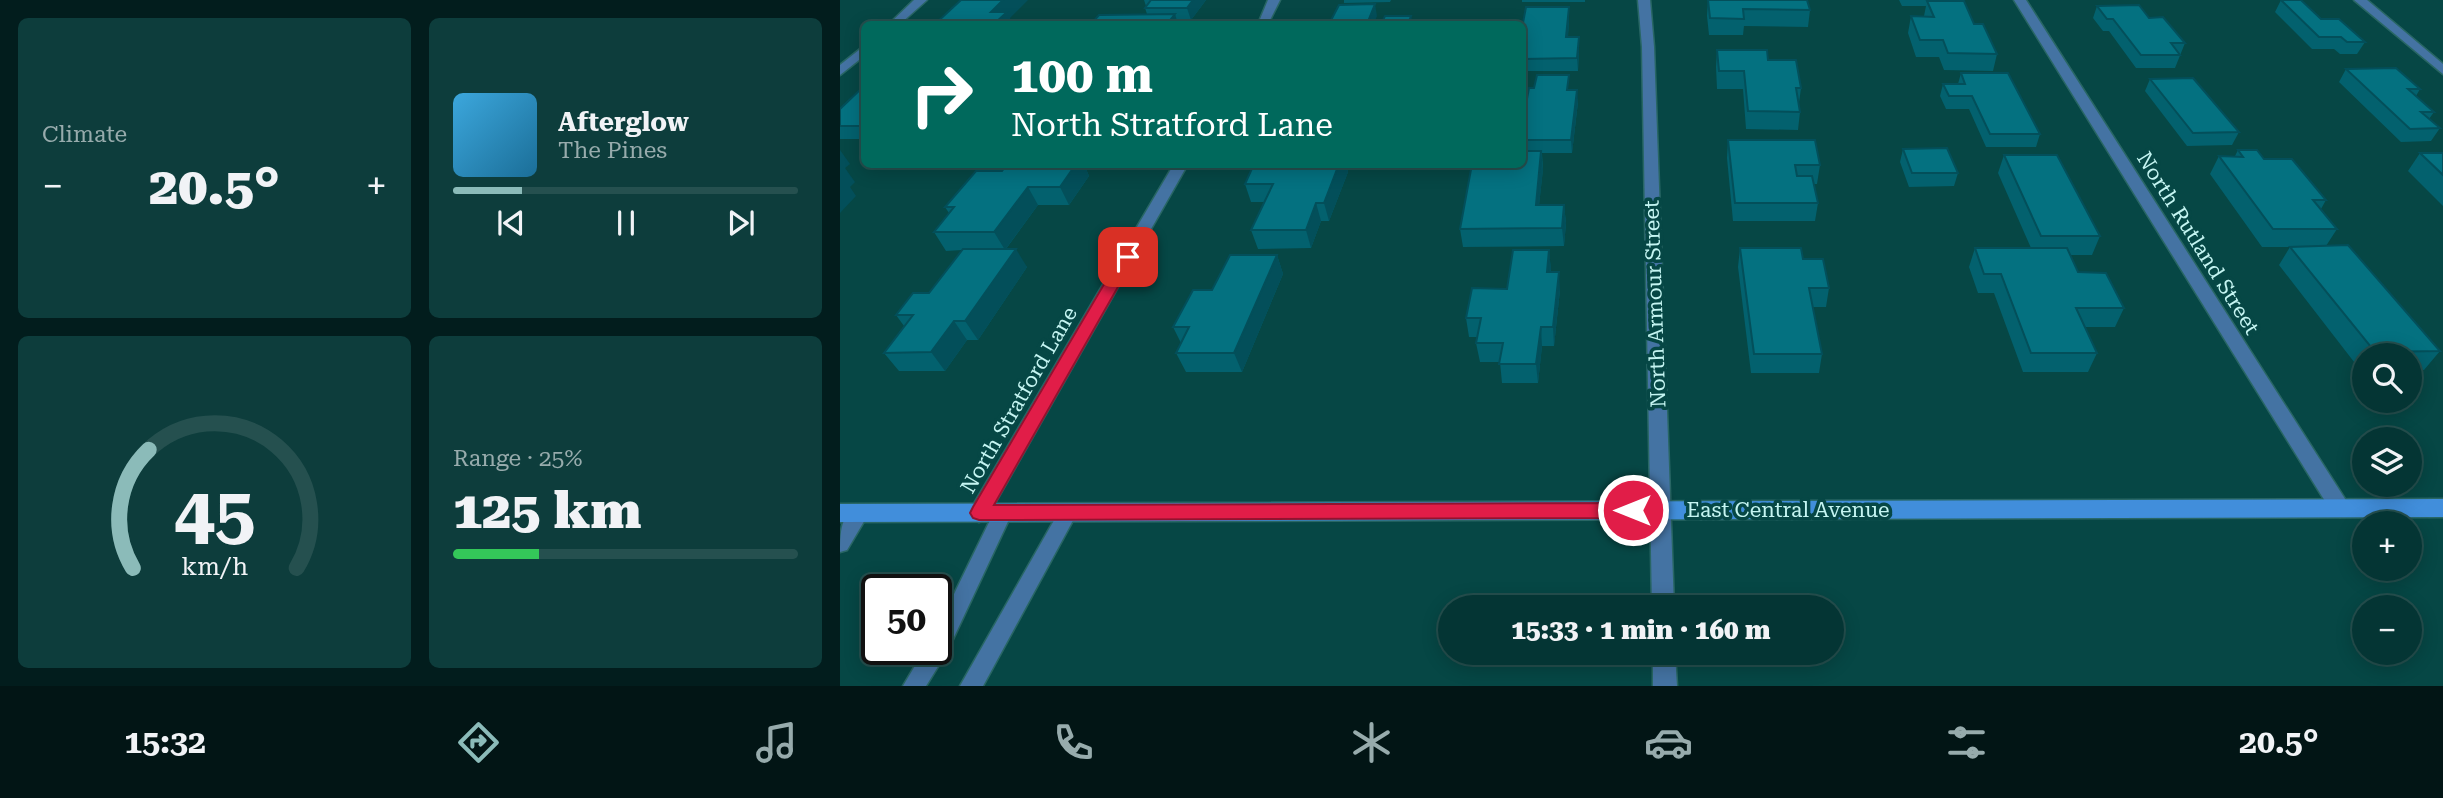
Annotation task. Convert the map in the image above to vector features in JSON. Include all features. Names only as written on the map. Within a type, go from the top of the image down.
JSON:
[{"type":"main road","name":"East Central Avenue","points":[[850,513],[2443,508]]},
{"type":"street","points":[[897,21],[921,0]]},
{"type":"street","points":[[1264,21],[1274,0]]},
{"type":"street","name":"North Armour Street","points":[[1644,0],[1648,47],[1663,595]]},
{"type":"street","name":"North Rutland Street","points":[[2020,0],[2340,508]]},
{"type":"street","points":[[2360,0],[2443,70]]},
{"type":"street","points":[[840,71],[861,53]]},
{"type":"street","name":"North Stratford Lane","points":[[979,513],[1179,168]]},
{"type":"street","points":[[1664,665],[1665,686]]},
{"type":"lane","points":[[840,544],[850,513]]},
{"type":"lane","points":[[914,686],[940,645],[1003,513]]},
{"type":"lane","points":[[971,686],[1068,513]]},
{"type":"building","points":[[961,0],[1003,0],[991,12],[1007,12],[997,21],[938,21]]},
{"type":"building","points":[[1151,0],[1193,0],[1187,8],[1145,8]]},
{"type":"building","points":[[1708,0],[1807,0],[1810,10],[1743,9],[1744,19],[1710,18]]},
{"type":"building","points":[[2281,0],[2301,0],[2321,19],[2339,19],[2365,42],[2347,42],[2341,37],[2319,37]]},
{"type":"building","points":[[1927,1],[1964,1],[1974,24],[1983,24],[1997,54],[1948,53],[1943,40],[1920,40],[1911,16],[1934,17]]},
{"type":"building","points":[[1375,4],[1368,21],[1331,21],[1339,5]]},
{"type":"building","points":[[2139,5],[2149,18],[2163,17],[2185,43],[2171,43],[2180,55],[2141,55],[2113,19],[2107,19],[2097,6]]},
{"type":"building","points":[[1526,7],[1569,7],[1566,37],[1579,37],[1577,58],[1526,59],[1526,21],[1523,21]]},
{"type":"building","points":[[1175,14],[1169,21],[1094,21],[1099,15]]},
{"type":"building","points":[[1385,16],[1411,16],[1409,21],[1382,21]]},
{"type":"building","points":[[1717,50],[1767,50],[1768,60],[1796,60],[1801,88],[1796,88],[1800,112],[1748,111],[1744,71],[1719,71]]},
{"type":"building","points":[[2396,68],[2420,89],[2408,89],[2434,112],[2421,112],[2440,128],[2410,129],[2346,69]]},
{"type":"building","points":[[1961,73],[2008,73],[2040,134],[1990,134],[1972,96],[1949,96],[1943,84],[1965,84]]},
{"type":"building","points":[[1537,75],[1569,75],[1567,90],[1577,90],[1571,140],[1526,140],[1526,104],[1529,88],[1534,88]]},
{"type":"building","points":[[2193,78],[2239,132],[2193,133],[2150,79]]},
{"type":"building","points":[[861,89],[861,126],[840,126],[840,109]]},
{"type":"building","points":[[1728,140],[1815,140],[1820,165],[1795,165],[1797,176],[1812,176],[1818,203],[1735,203]]},
{"type":"building","points":[[1947,148],[1958,173],[1912,173],[1903,149]]},
{"type":"building","points":[[2238,150],[2257,150],[2264,159],[2292,159],[2326,200],[2313,200],[2337,229],[2273,229],[2219,156],[2243,157]]},
{"type":"building","points":[[1526,151],[1541,151],[1536,205],[1564,205],[1562,228],[1460,229],[1471,168],[1526,168]]},
{"type":"building","points":[[2420,153],[2443,153],[2443,175]]},
{"type":"building","points":[[2004,155],[2057,155],[2100,236],[2041,236]]},
{"type":"building","points":[[1004,168],[1073,168],[1060,187],[1028,187],[994,232],[934,232],[954,207],[945,207],[976,171],[1002,171]]},
{"type":"building","points":[[1252,168],[1337,168],[1324,203],[1316,203],[1306,230],[1251,230],[1273,184],[1245,184]]},
{"type":"building","points":[[2348,245],[2440,351],[2422,351],[2422,343],[2368,343],[2290,247]]},
{"type":"building","points":[[1740,248],[1801,248],[1803,259],[1823,259],[1829,288],[1809,288],[1822,354],[1754,354]]},
{"type":"building","points":[[1975,248],[2067,248],[2078,272],[2106,273],[2124,308],[2076,308],[2097,353],[2031,353],[2001,274],[1984,274]]},
{"type":"building","points":[[963,249],[1016,249],[965,321],[954,321],[931,352],[884,353],[913,315],[896,315],[913,293],[929,293]]},
{"type":"building","points":[[1513,250],[1549,250],[1547,272],[1559,272],[1553,327],[1541,327],[1536,364],[1499,364],[1503,343],[1476,343],[1481,318],[1466,318],[1472,288],[1507,289]]},
{"type":"building","points":[[1230,255],[1277,255],[1234,353],[1176,353],[1189,327],[1173,327],[1193,290],[1212,290]]},
{"type":"route","points":[[1128,257],[979,513],[1633,510]]}]
